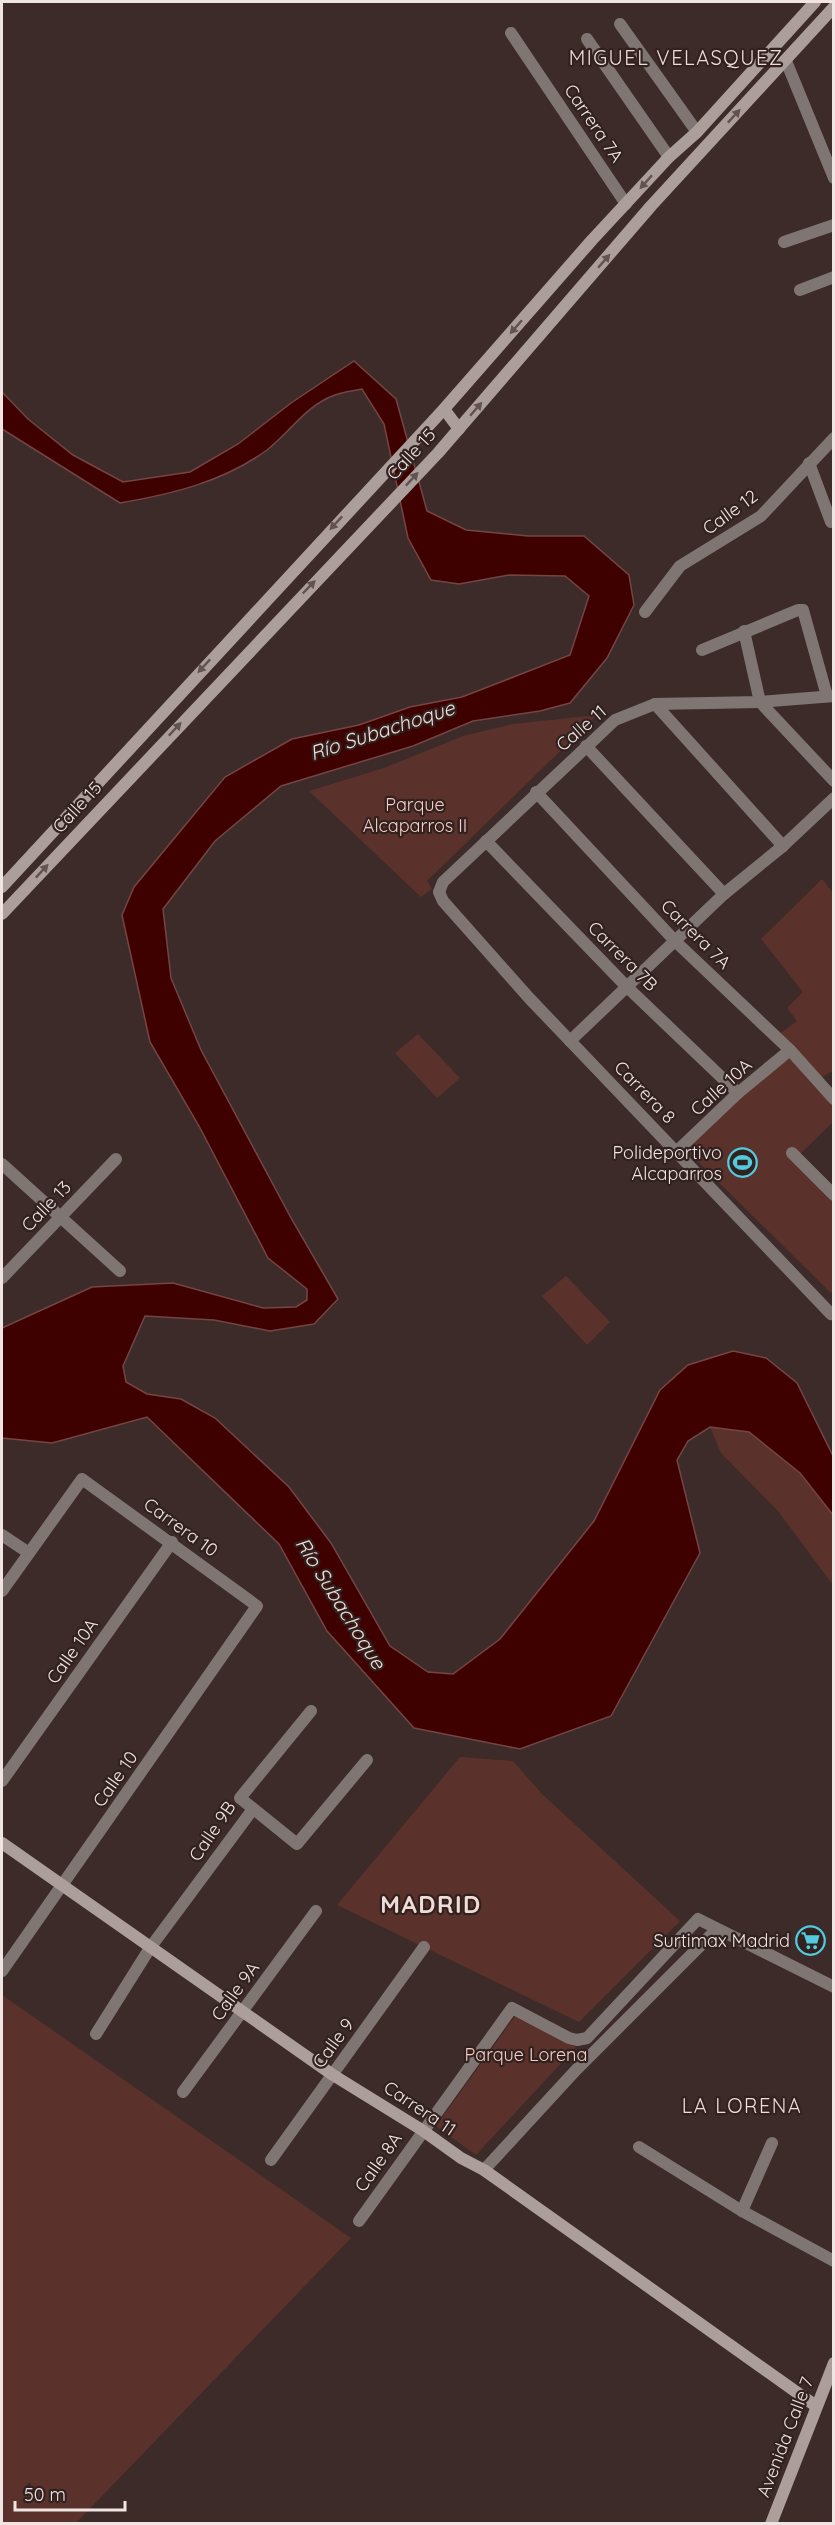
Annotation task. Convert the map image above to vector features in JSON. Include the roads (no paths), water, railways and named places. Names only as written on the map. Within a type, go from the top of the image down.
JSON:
[{"type":"street","name":"Calle 15","points":[[2,887],[444,409],[669,157],[697,132],[815,2]]},
{"type":"street","name":"Calle 15","points":[[2,914],[438,453],[651,206],[834,7]]},
{"type":"street","points":[[621,24],[697,132]]},
{"type":"street","name":"Carrera 7A","points":[[511,33],[627,204]]},
{"type":"street","points":[[587,39],[669,157]]},
{"type":"street","points":[[786,61],[832,170]]},
{"type":"street","points":[[784,242],[834,225]]},
{"type":"street","points":[[800,290],[834,277]]},
{"type":"street","points":[[444,409],[459,429]]},
{"type":"street","name":"Calle 12","points":[[645,612],[680,566],[761,516],[834,438]]},
{"type":"street","points":[[821,452],[834,449]]},
{"type":"street","points":[[809,464],[831,522]]},
{"type":"street","points":[[702,650],[798,609],[803,610],[830,696]]},
{"type":"street","points":[[247,620],[261,638]]},
{"type":"street","points":[[744,632],[760,702],[834,780]]},
{"type":"street","name":"Calle 11","points":[[439,892],[443,882],[615,720],[655,704],[760,702],[830,696]]},
{"type":"street","points":[[655,704],[783,846]]},
{"type":"street","points":[[586,746],[724,894]]},
{"type":"street","name":"Carrera 7A","points":[[536,792],[676,942],[790,1050],[833,1096]]},
{"type":"street","points":[[570,1041],[724,894],[783,846],[834,798]]},
{"type":"street","name":"Carrera 7B","points":[[486,841],[626,987],[738,1093]]},
{"type":"street","name":"Carrera 8","points":[[439,892],[443,901],[570,1041],[832,1312]]},
{"type":"street","name":"Calle 10A","points":[[677,1151],[738,1093],[790,1050]]},
{"type":"street","points":[[792,1153],[834,1196]]},
{"type":"street","name":"Calle 13","points":[[2,1278],[116,1159]]},
{"type":"street","points":[[2,1164],[61,1215],[120,1271]]},
{"type":"street","name":"Carrera 10","points":[[29,1553],[82,1479],[172,1542],[257,1606]]},
{"type":"street","points":[[2,1535],[29,1553],[2,1591]]},
{"type":"street","name":"Calle 10A","points":[[2,1781],[172,1542]]},
{"type":"street","name":"Calle 10","points":[[2,1971],[257,1606]]},
{"type":"street","name":"Calle 9B","points":[[96,2034],[150,1948],[253,1809],[240,1798],[311,1711]]},
{"type":"street","points":[[253,1809],[297,1844],[367,1760]]},
{"type":"street","name":"Carrera 11","points":[[2,1843],[333,2075],[422,2130],[461,2158],[484,2170],[816,2406]]},
{"type":"street","name":"Calle 9A","points":[[183,2092],[316,1911]]},
{"type":"street","name":"Calle 8A","points":[[359,2220],[512,2008],[569,2038],[578,2040],[587,2038],[698,1919],[716,1930]]},
{"type":"street","points":[[484,2170],[576,2070],[716,1930],[834,1987]]},
{"type":"street","name":"Calle 9","points":[[271,2160],[424,1947]]},
{"type":"street","points":[[742,2211],[772,2143]]},
{"type":"street","points":[[639,2147],[742,2211],[834,2261]]},
{"type":"street","name":"Avenida Calle 7","points":[[771,2523],[834,2363]]},
{"type":"water","name":"Río Subachoque","points":[[354,361],[396,399],[427,511],[466,530],[528,536],[584,536],[629,575],[634,605],[607,658],[570,703],[540,711],[473,721],[413,746],[281,786],[215,841],[163,909],[171,978],[201,1050],[291,1218],[338,1299],[314,1324],[270,1331],[214,1320],[145,1316],[123,1366],[126,1382],[147,1394],[181,1399],[215,1418],[289,1487],[331,1543],[390,1646],[428,1672],[453,1674],[500,1639],[594,1521],[660,1390],[688,1365],[733,1351],[766,1358],[797,1383],[833,1456],[833,1515],[800,1473],[749,1432],[710,1427],[688,1441],[677,1460],[700,1553],[611,1716],[520,1749],[414,1728],[327,1631],[279,1544],[147,1417],[52,1443],[2,1438],[2,1328],[92,1287],[173,1283],[263,1308],[296,1307],[307,1300],[307,1289],[268,1258],[199,1126],[150,1042],[122,915],[134,887],[225,777],[292,739],[359,725],[410,707],[462,697],[570,655],[589,596],[565,576],[509,575],[459,584],[431,580],[408,538],[384,424],[362,389],[335,395],[315,405],[267,450],[233,471],[178,491],[120,503],[2,429],[2,392],[28,419],[73,455],[123,482],[190,472],[238,444],[291,403]]},
{"type":"place","name":"Polideportivo Alcaparros","points":[[743,1162]]},
{"type":"place","name":"Surtimax Madrid","points":[[811,1940]]},
{"type":"district","name":"MIGUEL VELASQUEZ","points":[[676,57]]},
{"type":"district","name":"MADRID","points":[[431,1904]]},
{"type":"district","name":"LA LORENA","points":[[742,2105]]},
{"type":"park label","name":"Parque Alcaparros II","points":[[415,814]]},
{"type":"park label","name":"Parque Lorena","points":[[526,2054]]}]
